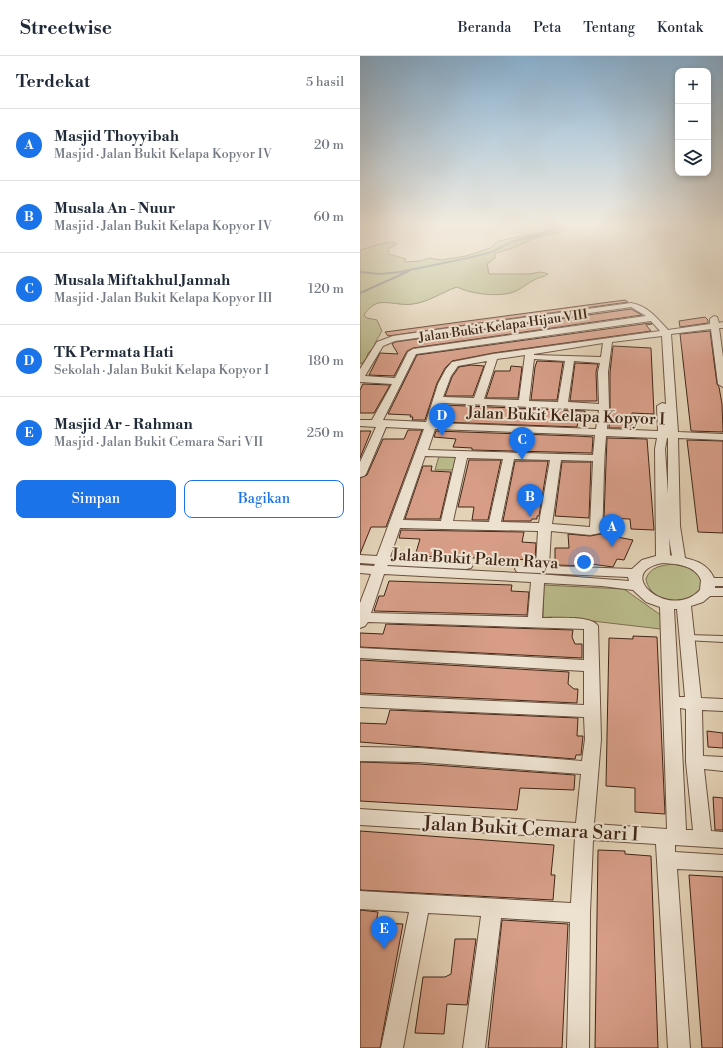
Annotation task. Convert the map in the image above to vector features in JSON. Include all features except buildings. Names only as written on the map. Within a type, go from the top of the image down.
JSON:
[{"type":"street","points":[[398,381],[360,378],[380,344],[393,339],[635,305],[652,318],[663,332],[674,526],[679,560]]},
{"type":"street","name":"Jalan Bukit Kelapa Hijau VIII","points":[[360,474],[380,421],[410,355],[413,352],[418,350],[652,318]]},
{"type":"street","points":[[522,321],[533,334]]},
{"type":"street","points":[[578,1048],[580,913],[584,831],[593,739],[592,629],[589,624],[361,620],[431,425],[438,400],[447,377],[455,364],[494,357],[530,354],[717,323],[720,371],[723,384]]},
{"type":"street","points":[[408,337],[418,350]]},
{"type":"street","points":[[395,524],[596,530],[599,474],[598,458],[604,407],[603,372],[608,340]]},
{"type":"street","points":[[530,354],[605,360]]},
{"type":"street","points":[[524,403],[530,354]]},
{"type":"street","points":[[478,401],[494,357]]},
{"type":"street","points":[[563,405],[570,358]]},
{"type":"street","points":[[438,400],[604,407]]},
{"type":"street","points":[[360,416],[380,421]]},
{"type":"street","name":"Jalan Bukit Kelapa Kopyor I","points":[[360,423],[380,421],[431,425],[602,433],[723,437]]},
{"type":"street","points":[[662,559],[663,524],[660,449],[668,435]]},
{"type":"street","points":[[421,453],[598,458]]},
{"type":"street","points":[[446,525],[462,454]]},
{"type":"street","points":[[494,526],[509,455]]},
{"type":"street","points":[[535,622],[545,528],[556,456]]},
{"type":"street","name":"Jalan Bukit Palem Raya","points":[[360,559],[380,565],[540,574],[602,582],[636,580]]},
{"type":"street","points":[[708,587],[704,572],[694,564],[679,560],[662,559],[646,563],[636,580],[648,598],[667,604],[684,604],[698,600],[708,587],[723,582]]},
{"type":"street","name":"Jalan Bukit Palem Raya","points":[[360,569],[380,565]]},
{"type":"street","points":[[708,587],[723,592]]},
{"type":"street","points":[[667,604],[672,702],[671,836],[666,860],[679,1048]]},
{"type":"street","points":[[684,604],[694,703],[695,762],[703,839]]},
{"type":"street","points":[[360,653],[592,666]]},
{"type":"street","points":[[360,701],[593,711]]},
{"type":"street","points":[[672,702],[723,705]]},
{"type":"street","points":[[360,754],[419,755],[590,768]]},
{"type":"street","points":[[695,762],[723,764]]},
{"type":"street","name":"Jalan Bukit Cemara Sari I","points":[[360,817],[723,840]]},
{"type":"street","points":[[666,860],[723,863]]},
{"type":"street","points":[[360,900],[420,905],[580,913]]},
{"type":"street","points":[[392,1048],[420,905]]},
{"type":"street","points":[[474,1048],[492,908]]},
{"type":"lane","points":[[688,638],[723,639]]},
{"type":"green space","points":[[360,270],[488,270],[489,274],[529,274],[541,272],[548,274],[510,293],[494,295],[470,292],[457,287],[419,303],[378,303],[372,306],[364,315],[367,318],[377,320],[382,331],[375,343],[375,346],[368,353],[366,361],[360,364]]},
{"type":"green space","points":[[439,456],[457,456],[453,470],[435,470]]},
{"type":"green space","points":[[674,564],[693,569],[705,581],[697,597],[673,601],[658,596],[650,589],[646,579],[650,572],[657,567]]},
{"type":"green space","points":[[544,585],[624,589],[662,616],[661,629],[592,621],[543,618]]},
{"type":"waterway","points":[[360,272],[380,274],[408,270]]},
{"type":"waterway","points":[[360,293],[409,271]]},
{"type":"place","name":"TK Permata Hati","points":[[442,436]]},
{"type":"place","name":"Musala Miftakhul Jannah","points":[[522,460]]},
{"type":"place","name":"Musala An - Nuur","points":[[530,517]]},
{"type":"place","name":"Masjid Thoyyibah","points":[[612,547]]},
{"type":"place","name":"Masjid Ar - Rahman","points":[[384,949]]}]
